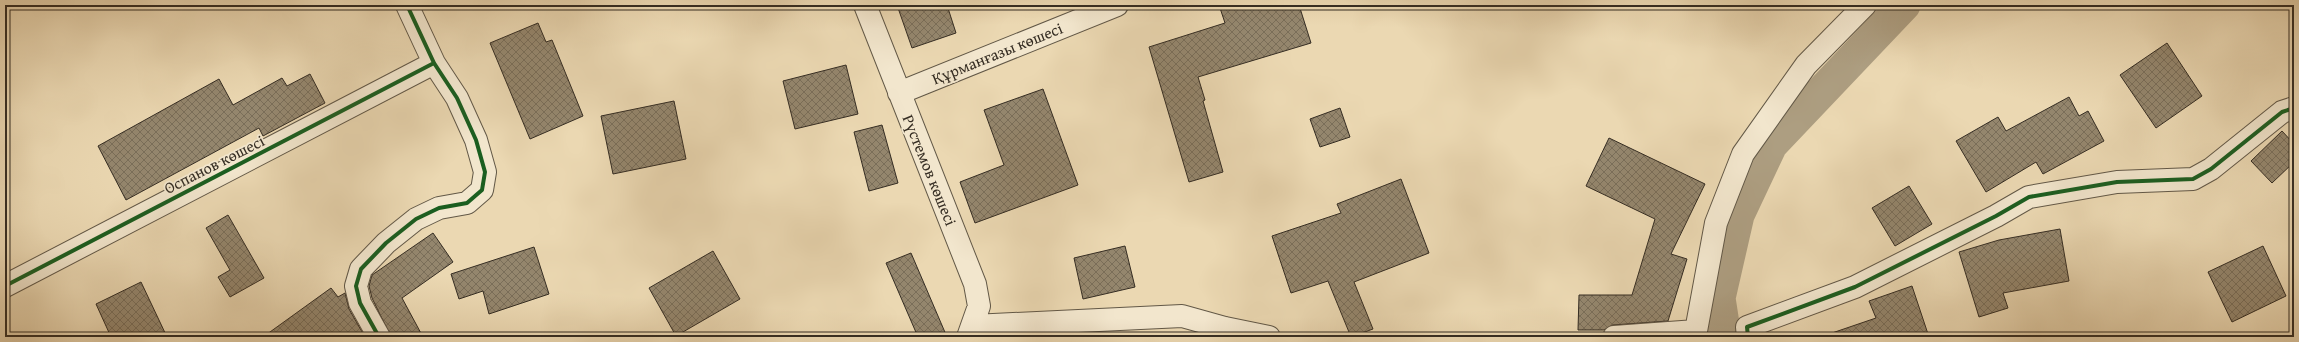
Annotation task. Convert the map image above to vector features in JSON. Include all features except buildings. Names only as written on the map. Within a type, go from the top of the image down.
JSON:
[{"type":"street","points":[[379,337],[360,303],[356,286],[361,269],[386,243],[416,219],[439,208],[467,203],[482,190],[486,172],[476,140],[457,98],[434,63],[407,5]]},
{"type":"street","name":"Рүстемов көшесі","points":[[865,5],[975,284],[979,306],[971,332]]},
{"type":"street","name":"Құрманғазы көшесі","points":[[899,93],[1117,5]]},
{"type":"street","points":[[1614,337],[1696,334],[1716,223],[1743,154],[1806,65],[1865,5]]},
{"type":"street","name":"Оспанов көшесі","points":[[5,286],[434,63]]},
{"type":"street","points":[[1748,337],[1746,327],[1855,286],[1996,216],[2029,197],[2117,182],[2193,179],[2211,169],[2282,112],[2294,108]]},
{"type":"street","points":[[971,332],[1182,316],[1225,328],[1270,337]]},
{"type":"waterway","points":[[1725,337],[1719,298],[1738,215],[1771,145],[1904,5]]},
{"type":"cycle path","points":[[379,337],[360,303],[356,286],[361,269],[386,243],[416,219],[439,208],[467,203],[482,190],[485,172],[476,140],[457,98],[434,63],[407,5]]},
{"type":"cycle path","points":[[5,286],[434,63]]},
{"type":"cycle path","points":[[1748,337],[1747,327],[1855,287],[1996,216],[2029,197],[2117,182],[2193,179],[2211,169],[2282,112],[2294,108]]}]
